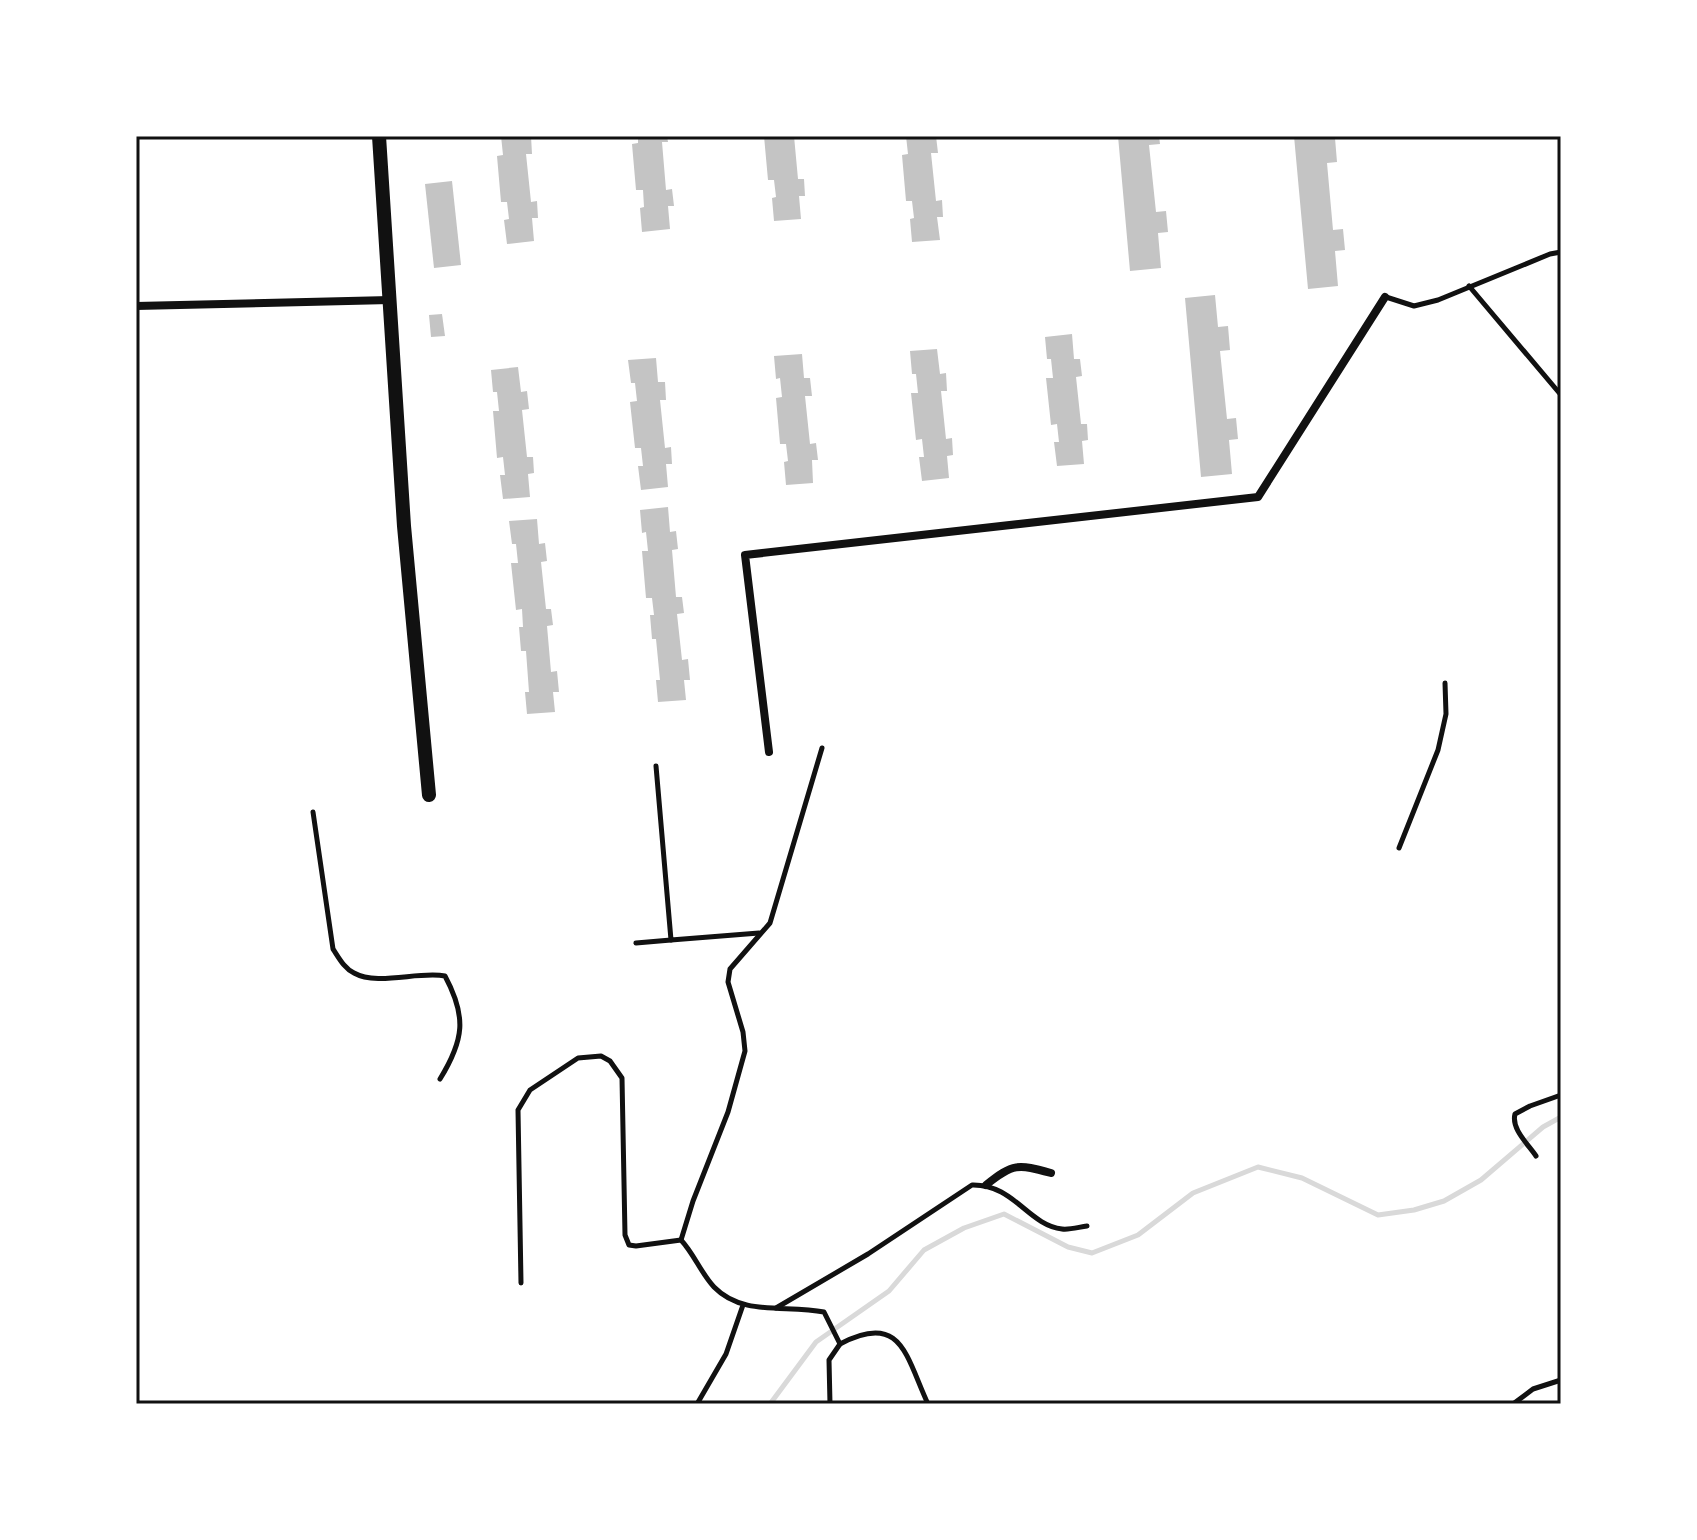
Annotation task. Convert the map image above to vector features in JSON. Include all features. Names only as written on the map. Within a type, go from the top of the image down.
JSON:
[{"type":"main road","points":[[379,136],[404,526],[429,795]]},
{"type":"street","points":[[769,752],[745,555],[1258,497],[1385,297]]},
{"type":"street","points":[[136,306],[390,300]]},
{"type":"street","points":[[986,1185],[1008,1168],[1029,1167],[1051,1173]]},
{"type":"lane","points":[[1385,297],[1414,306],[1438,300],[1561,252]]},
{"type":"lane","points":[[1469,286],[1561,395]]},
{"type":"lane","points":[[1399,848],[1438,750],[1446,714],[1445,683]]},
{"type":"lane","points":[[681,1240],[728,1112],[745,1051],[743,1032],[728,982],[730,969],[770,923],[822,748]]},
{"type":"lane","points":[[656,766],[671,940]]},
{"type":"lane","points":[[313,812],[333,949],[346,967],[357,975],[371,978],[445,976],[458,1001],[461,1032],[455,1054],[440,1079]]},
{"type":"lane","points":[[636,943],[760,933]]},
{"type":"lane","points":[[521,1283],[518,1110],[530,1090],[578,1058],[601,1056],[610,1061],[622,1078],[625,1235],[629,1245],[681,1240]]},
{"type":"lane","points":[[1535,1154],[1513,1121],[1515,1114],[1561,1095]]},
{"type":"lane","points":[[775,1309],[868,1254],[972,1185],[998,1188],[1054,1227],[1065,1230],[1087,1226]]},
{"type":"lane","points":[[681,1240],[713,1286],[727,1298],[743,1305],[775,1309],[807,1308],[824,1312],[839,1343]]},
{"type":"lane","points":[[697,1404],[726,1354],[743,1305]]},
{"type":"lane","points":[[830,1404],[829,1360],[839,1343],[871,1332],[893,1336],[928,1404]]},
{"type":"lane","points":[[1513,1404],[1533,1389],[1561,1380]]},
{"type":"building","points":[[501,136],[531,136],[532,154],[526,154],[531,202],[537,201],[538,218],[532,218],[534,241],[507,244],[504,220],[509,219],[507,202],[501,202],[497,156],[503,155]]},
{"type":"building","points":[[638,136],[667,136],[668,142],[662,142],[666,190],[672,189],[674,206],[668,206],[670,229],[642,232],[640,208],[644,207],[643,190],[636,190],[632,144],[638,143]]},
{"type":"building","points":[[764,136],[794,136],[798,179],[804,179],[805,196],[799,196],[801,219],[774,221],[774,180],[768,180]]},
{"type":"building","points":[[906,136],[936,136],[938,153],[931,153],[936,201],[942,200],[943,217],[937,217],[940,240],[912,242],[910,219],[914,218],[912,201],[906,201],[902,155],[908,154]]},
{"type":"building","points":[[1118,136],[1159,136],[1160,144],[1149,145],[1156,212],[1166,211],[1168,232],[1158,233],[1161,268],[1130,271]]},
{"type":"building","points":[[1294,136],[1335,138],[1337,162],[1327,163],[1333,230],[1343,229],[1345,250],[1335,251],[1338,286],[1308,289]]},
{"type":"building","points":[[452,181],[461,265],[434,268],[425,184]]},
{"type":"building","points":[[1215,295],[1218,327],[1228,326],[1230,350],[1220,351],[1227,419],[1236,418],[1238,439],[1229,440],[1232,474],[1201,477],[1185,298]]},
{"type":"building","points":[[442,314],[445,336],[431,337],[429,315]]},
{"type":"building","points":[[1072,334],[1074,359],[1080,359],[1082,376],[1076,377],[1081,424],[1087,424],[1088,440],[1082,441],[1084,464],[1057,466],[1054,442],[1059,442],[1057,424],[1051,425],[1046,378],[1053,378],[1045,337]]},
{"type":"building","points":[[937,349],[940,374],[946,373],[947,391],[941,391],[946,439],[952,438],[953,455],[947,456],[949,478],[922,481],[919,457],[924,457],[922,439],[916,440],[911,393],[918,393],[910,351]]},
{"type":"building","points":[[802,354],[804,378],[810,378],[812,396],[805,396],[810,444],[816,443],[818,460],[812,460],[813,483],[786,485],[784,462],[788,461],[786,444],[780,444],[776,398],[782,397],[780,378],[776,379],[774,356]]},
{"type":"building","points":[[656,358],[658,382],[665,382],[666,400],[660,400],[665,448],[671,447],[672,464],[666,464],[668,487],[641,490],[638,466],[643,466],[641,448],[635,448],[630,402],[637,401],[628,360]]},
{"type":"building","points":[[518,367],[521,392],[527,391],[529,409],[522,410],[527,457],[533,457],[534,473],[528,474],[530,497],[503,499],[500,475],[505,475],[503,457],[497,458],[493,411],[499,411],[491,370]]},
{"type":"building","points":[[668,507],[670,532],[676,531],[678,549],[672,550],[676,597],[682,597],[684,613],[677,614],[682,660],[688,659],[690,680],[684,680],[686,700],[658,702],[656,680],[660,680],[650,615],[654,615],[652,598],[646,598],[642,551],[648,551],[646,532],[642,533],[640,510]]},
{"type":"building","points":[[537,519],[539,544],[545,543],[547,561],[541,562],[546,609],[551,609],[553,625],[547,626],[551,672],[557,671],[559,692],[553,692],[555,712],[527,714],[526,651],[521,651],[519,627],[523,627],[522,609],[516,610],[511,563],[518,563],[509,521]]},
{"type":"waterway","points":[[770,1404],[816,1342],[889,1291],[924,1250],[964,1228],[1004,1214],[1068,1247],[1092,1253],[1138,1235],[1193,1193],[1258,1167],[1302,1178],[1378,1215],[1414,1210],[1444,1201],[1481,1180],[1543,1127],[1561,1117]]}]
